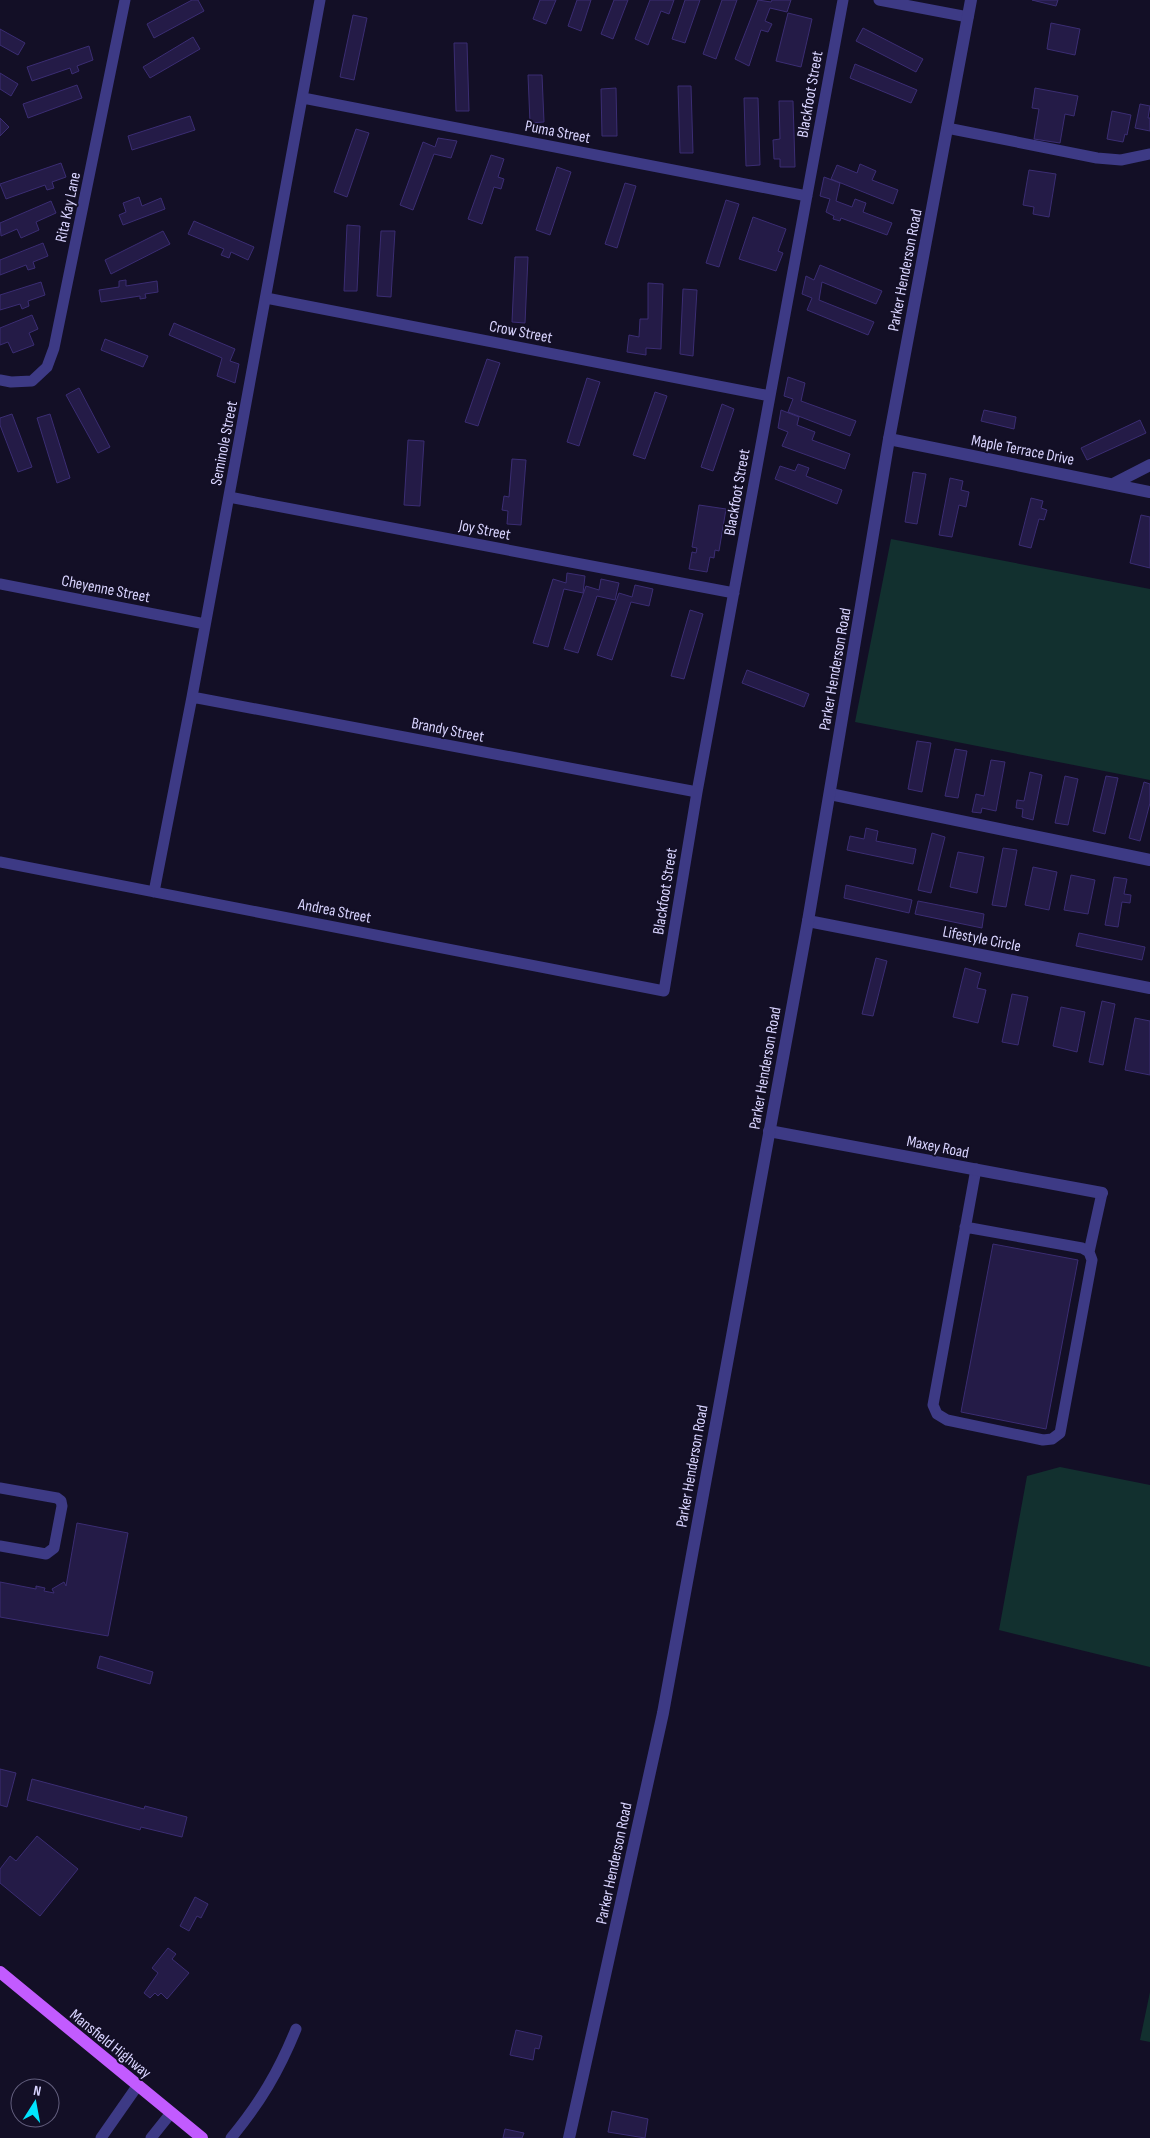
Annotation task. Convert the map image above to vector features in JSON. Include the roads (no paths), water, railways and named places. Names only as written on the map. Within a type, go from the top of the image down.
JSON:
[{"type":"main road","name":"Mansfield Highway","points":[[0,1972],[202,2138]]},
{"type":"street","name":"Parker Henderson Road","points":[[569,2138],[663,1713],[808,920],[889,439],[971,0]]},
{"type":"street","name":"Maple Terrace Drive","points":[[889,439],[1150,492]]},
{"type":"street","points":[[1113,484],[1150,465]]},
{"type":"street","points":[[830,794],[1150,860]]},
{"type":"street","name":"Lifestyle Circle","points":[[808,920],[1150,988]]},
{"type":"street","name":"Maxey Road","points":[[769,1131],[1102,1193]]},
{"type":"lane","name":"Rita Kay Lane","points":[[0,380],[11,382],[32,381],[47,367],[54,348],[125,0]]},
{"type":"lane","name":"Seminole Street","points":[[154,892],[192,697],[320,0]]},
{"type":"lane","name":"Blackfoot Street","points":[[664,991],[697,792],[843,0]]},
{"type":"lane","points":[[879,0],[968,17]]},
{"type":"lane","name":"Puma Street","points":[[303,98],[807,196]]},
{"type":"lane","points":[[947,128],[1097,158],[1121,160],[1150,154]]},
{"type":"lane","name":"Crow Street","points":[[266,298],[770,396]]},
{"type":"lane","name":"Joy Street","points":[[229,497],[734,592]]},
{"type":"lane","name":"Cheyenne Street","points":[[0,584],[205,624]]},
{"type":"lane","name":"Brandy Street","points":[[192,697],[697,792]]},
{"type":"lane","name":"Andrea Street","points":[[0,862],[664,991]]},
{"type":"lane","points":[[976,1169],[934,1405],[936,1414],[947,1420],[1043,1440],[1052,1439],[1060,1433],[1092,1260],[1089,1252],[1102,1193]]},
{"type":"lane","points":[[965,1227],[1082,1248],[1089,1252]]},
{"type":"lane","points":[[0,1488],[57,1498],[62,1506],[54,1548],[51,1552],[46,1554],[0,1546]]},
{"type":"lane","points":[[231,2138],[267,2090],[283,2063],[296,2029]]},
{"type":"lane","points":[[101,2138],[138,2085]]},
{"type":"lane","points":[[151,2138],[171,2112]]}]
